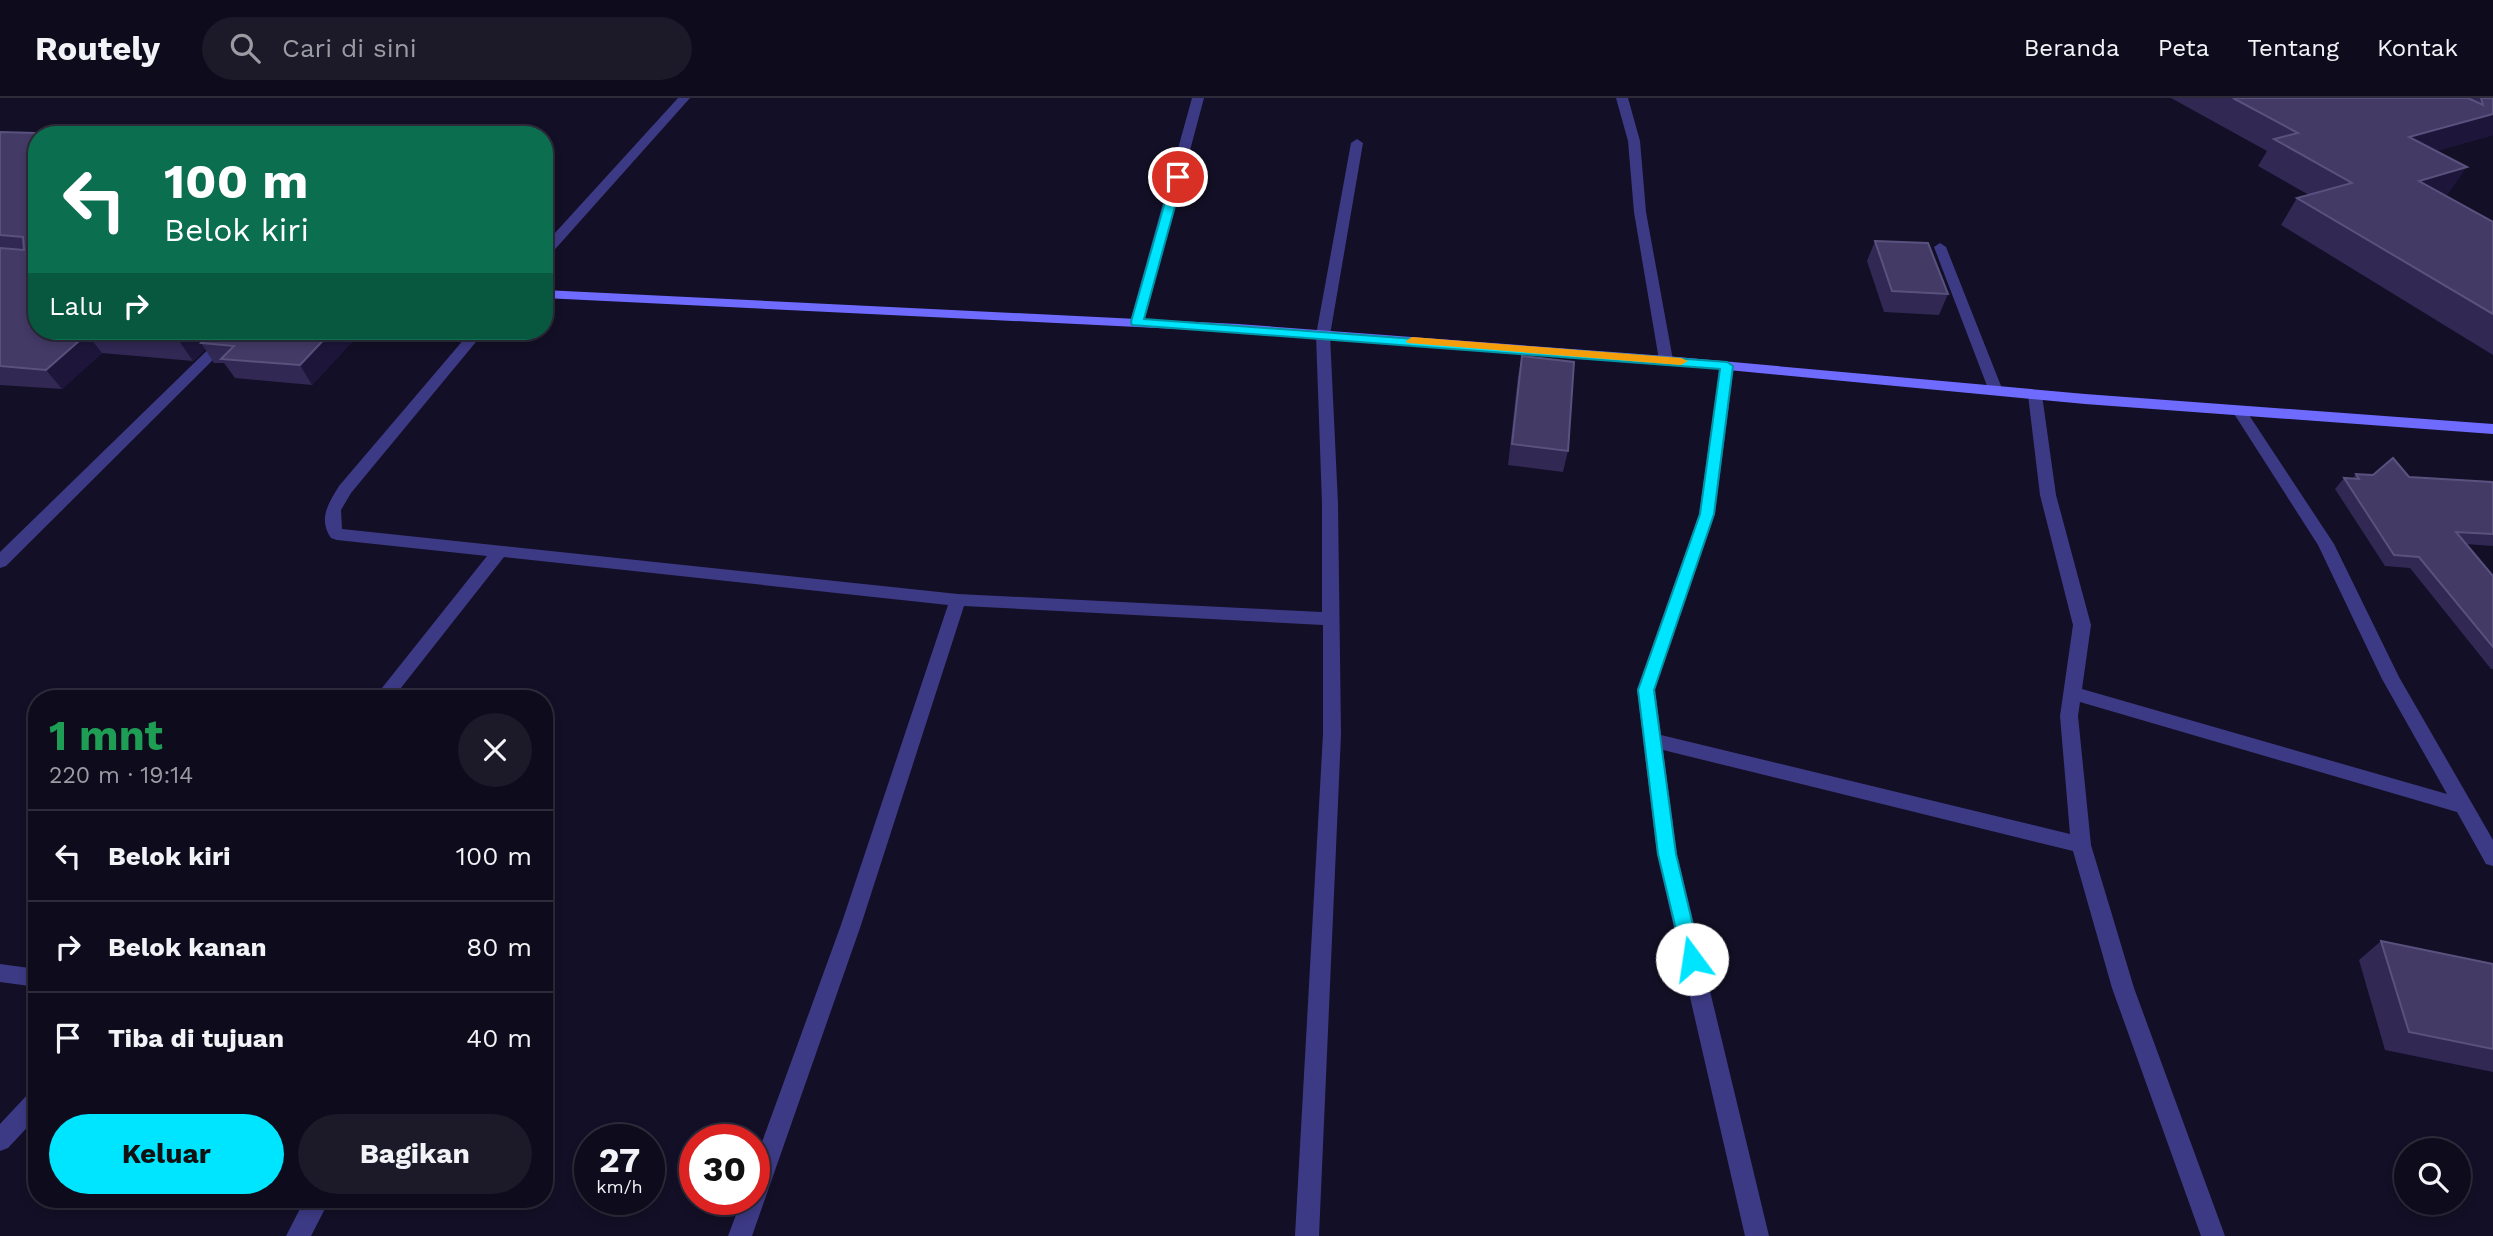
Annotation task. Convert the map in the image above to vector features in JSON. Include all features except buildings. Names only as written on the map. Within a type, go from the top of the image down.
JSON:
[{"type":"street","points":[[553,243],[684,98]]},
{"type":"street","points":[[1137,322],[1198,98]]},
{"type":"street","points":[[1622,98],[1634,141],[1640,212],[1666,360]]},
{"type":"street","points":[[1307,1236],[1332,734],[1323,335],[1357,143]]},
{"type":"street","points":[[1940,247],[1996,391]]},
{"type":"street","points":[[553,294],[1137,322],[1666,360],[2035,395],[2493,429]]},
{"type":"street","points":[[0,562],[226,340]]},
{"type":"street","points":[[470,340],[345,490],[333,510],[332,527],[337,534],[958,600],[1331,620]]},
{"type":"street","points":[[1727,366],[1707,514],[1646,690],[1667,854],[1757,1236]]},
{"type":"street","points":[[2035,395],[2048,495],[2082,625],[2069,716],[2081,845],[2123,988],[2213,1236]]},
{"type":"street","points":[[2238,409],[2326,544],[2391,679],[2491,853]]},
{"type":"street","points":[[389,690],[501,550]]},
{"type":"street","points":[[770,1153],[869,873],[958,600]]},
{"type":"street","points":[[2073,693],[2462,806]]},
{"type":"street","points":[[1653,740],[2081,845]]},
{"type":"street","points":[[0,974],[28,977]]},
{"type":"street","points":[[0,1140],[28,1110]]},
{"type":"street","points":[[298,1236],[313,1208]]},
{"type":"street","points":[[740,1236],[748,1215]]},
{"type":"slow traffic","points":[[1412,341],[1681,361]]},
{"type":"route","points":[[1178,177],[1137,322],[1727,366],[1707,514],[1646,690],[1667,854],[1692,959]]}]
